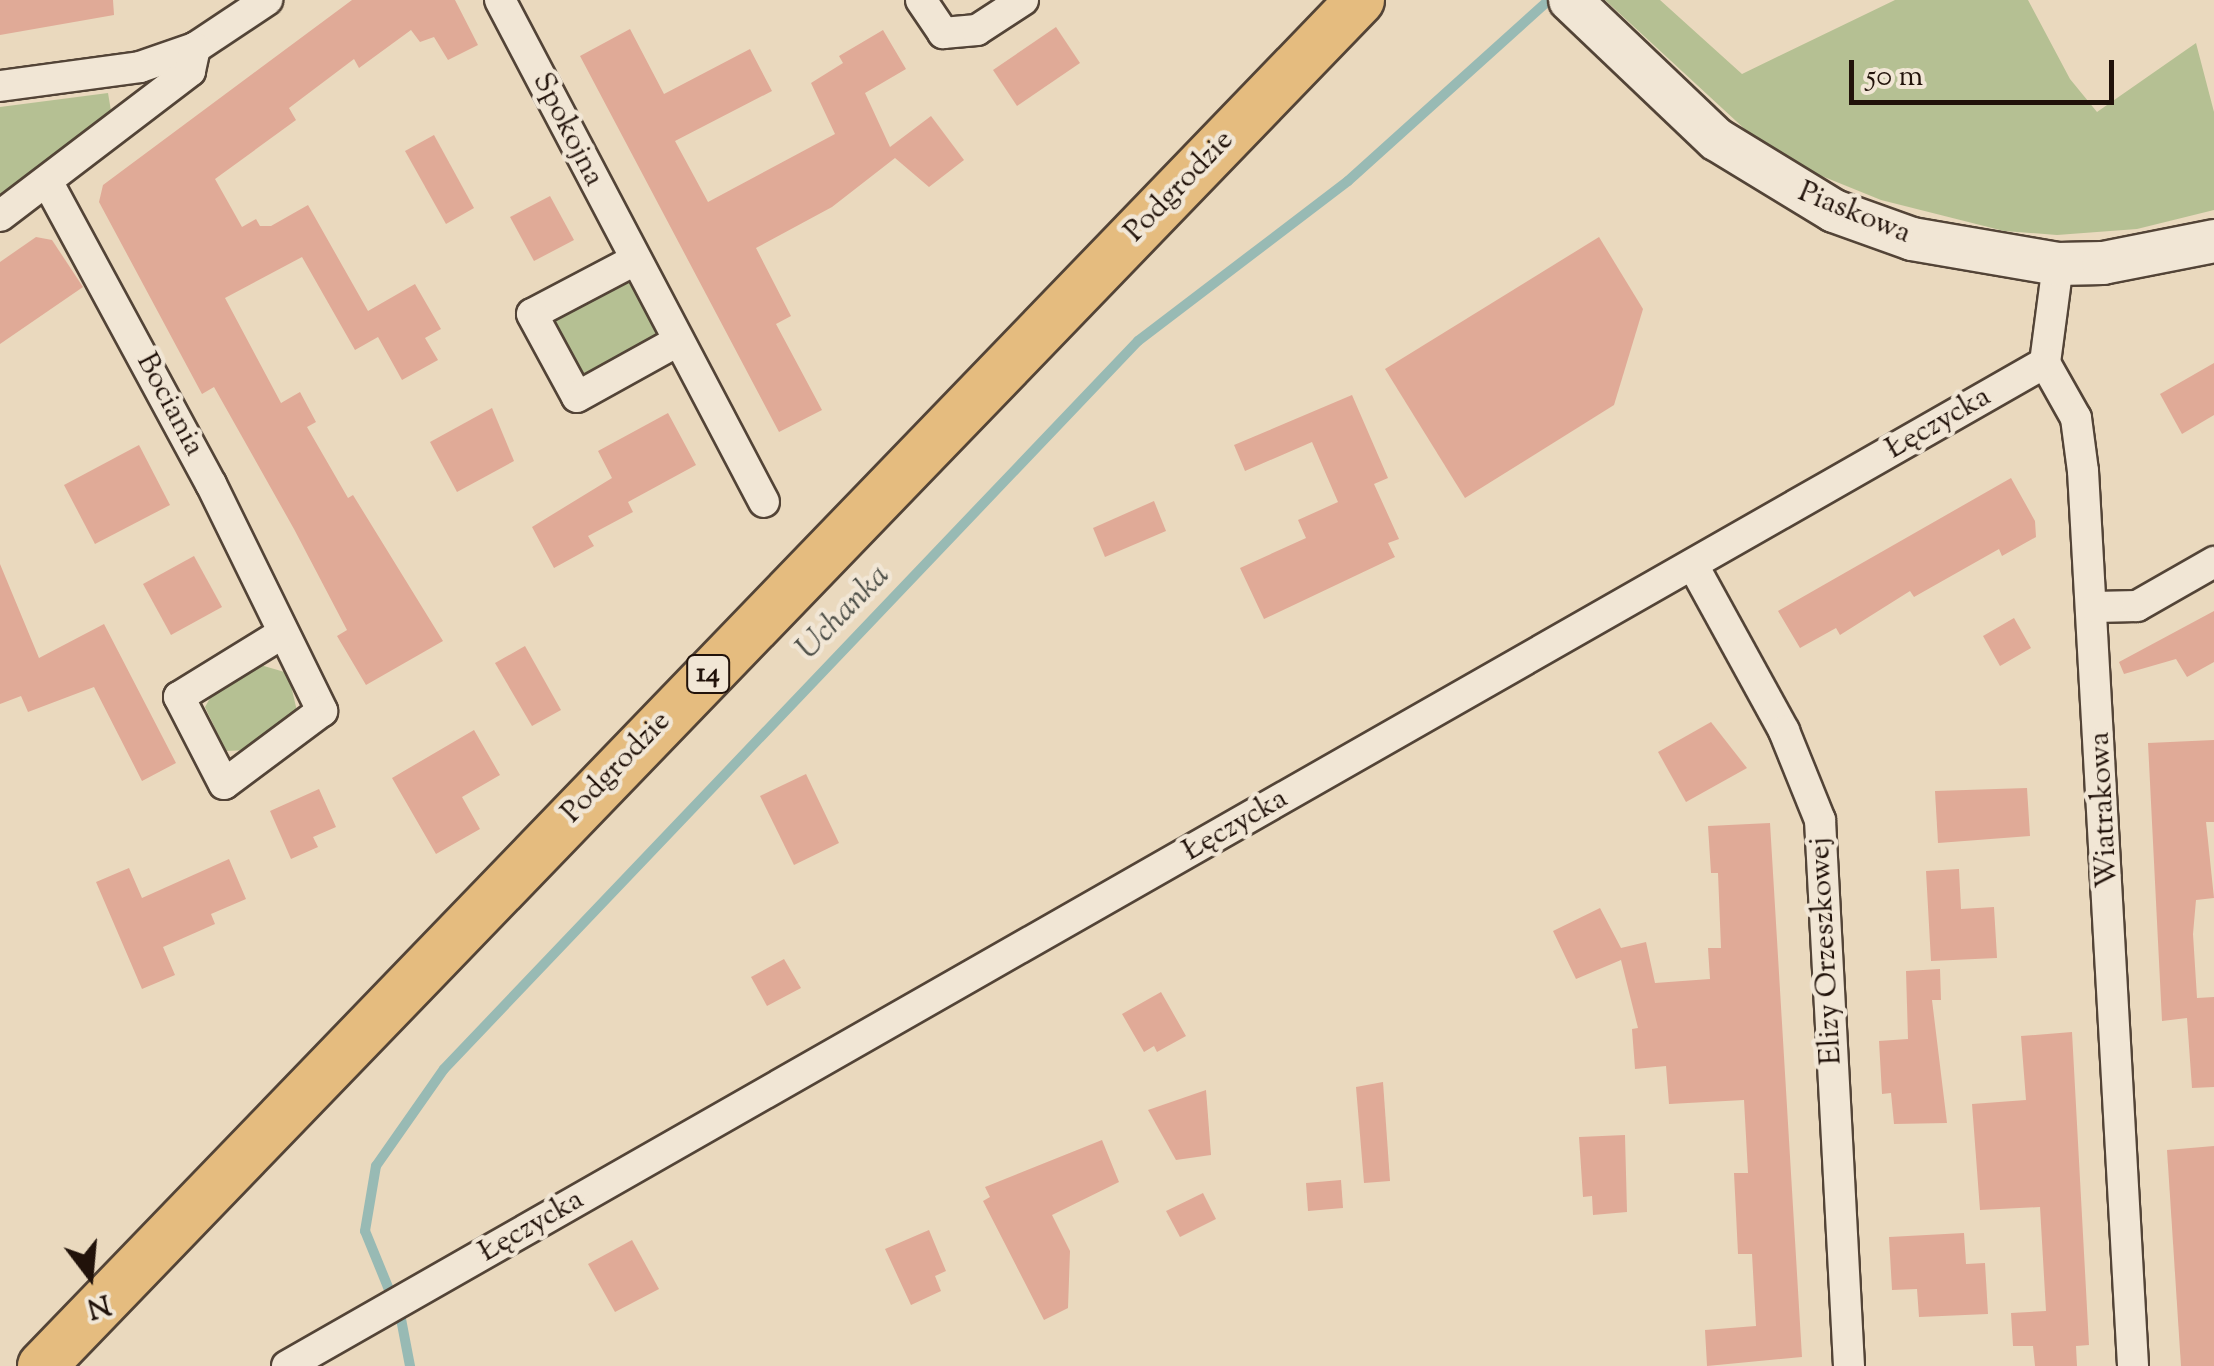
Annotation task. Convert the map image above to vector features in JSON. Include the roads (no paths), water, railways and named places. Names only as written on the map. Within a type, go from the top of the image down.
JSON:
[{"type":"main road","name":"Podgrodzie","points":[[42,1366],[1360,0]]},
{"type":"main road","name":"Piaskowa","points":[[1580,10],[1716,140],[1820,204],[1912,239],[2058,264],[2102,263],[2210,242]]},
{"type":"street","points":[[0,86],[140,67],[195,48],[267,0]]},
{"type":"street","name":"Spokojna","points":[[500,0],[764,502]]},
{"type":"street","points":[[921,0],[944,32],[978,30],[1023,0]]},
{"type":"street","points":[[0,216],[190,70],[195,48]]},
{"type":"street","name":"Bociania","points":[[47,181],[210,484],[322,711],[224,784],[179,698],[283,633]]},
{"type":"street","points":[[635,260],[532,314],[576,397],[678,342]]},
{"type":"street","points":[[2044,362],[2058,264]]},
{"type":"street","name":"Łęczycka","points":[[287,1366],[1694,567],[2044,362]]},
{"type":"street","name":"Wiatrakowa","points":[[2044,362],[2076,418],[2095,607],[2133,1366]]},
{"type":"street","points":[[2095,607],[2137,606],[2214,562]]},
{"type":"street","name":"Elizy Orzeszkowej","points":[[1694,567],[1784,731],[1820,820],[1849,1366]]},
{"type":"waterway","name":"Uchanka","points":[[410,1366],[401,1319],[365,1231],[376,1166],[444,1069],[1138,341],[1348,181],[1549,0]]}]
